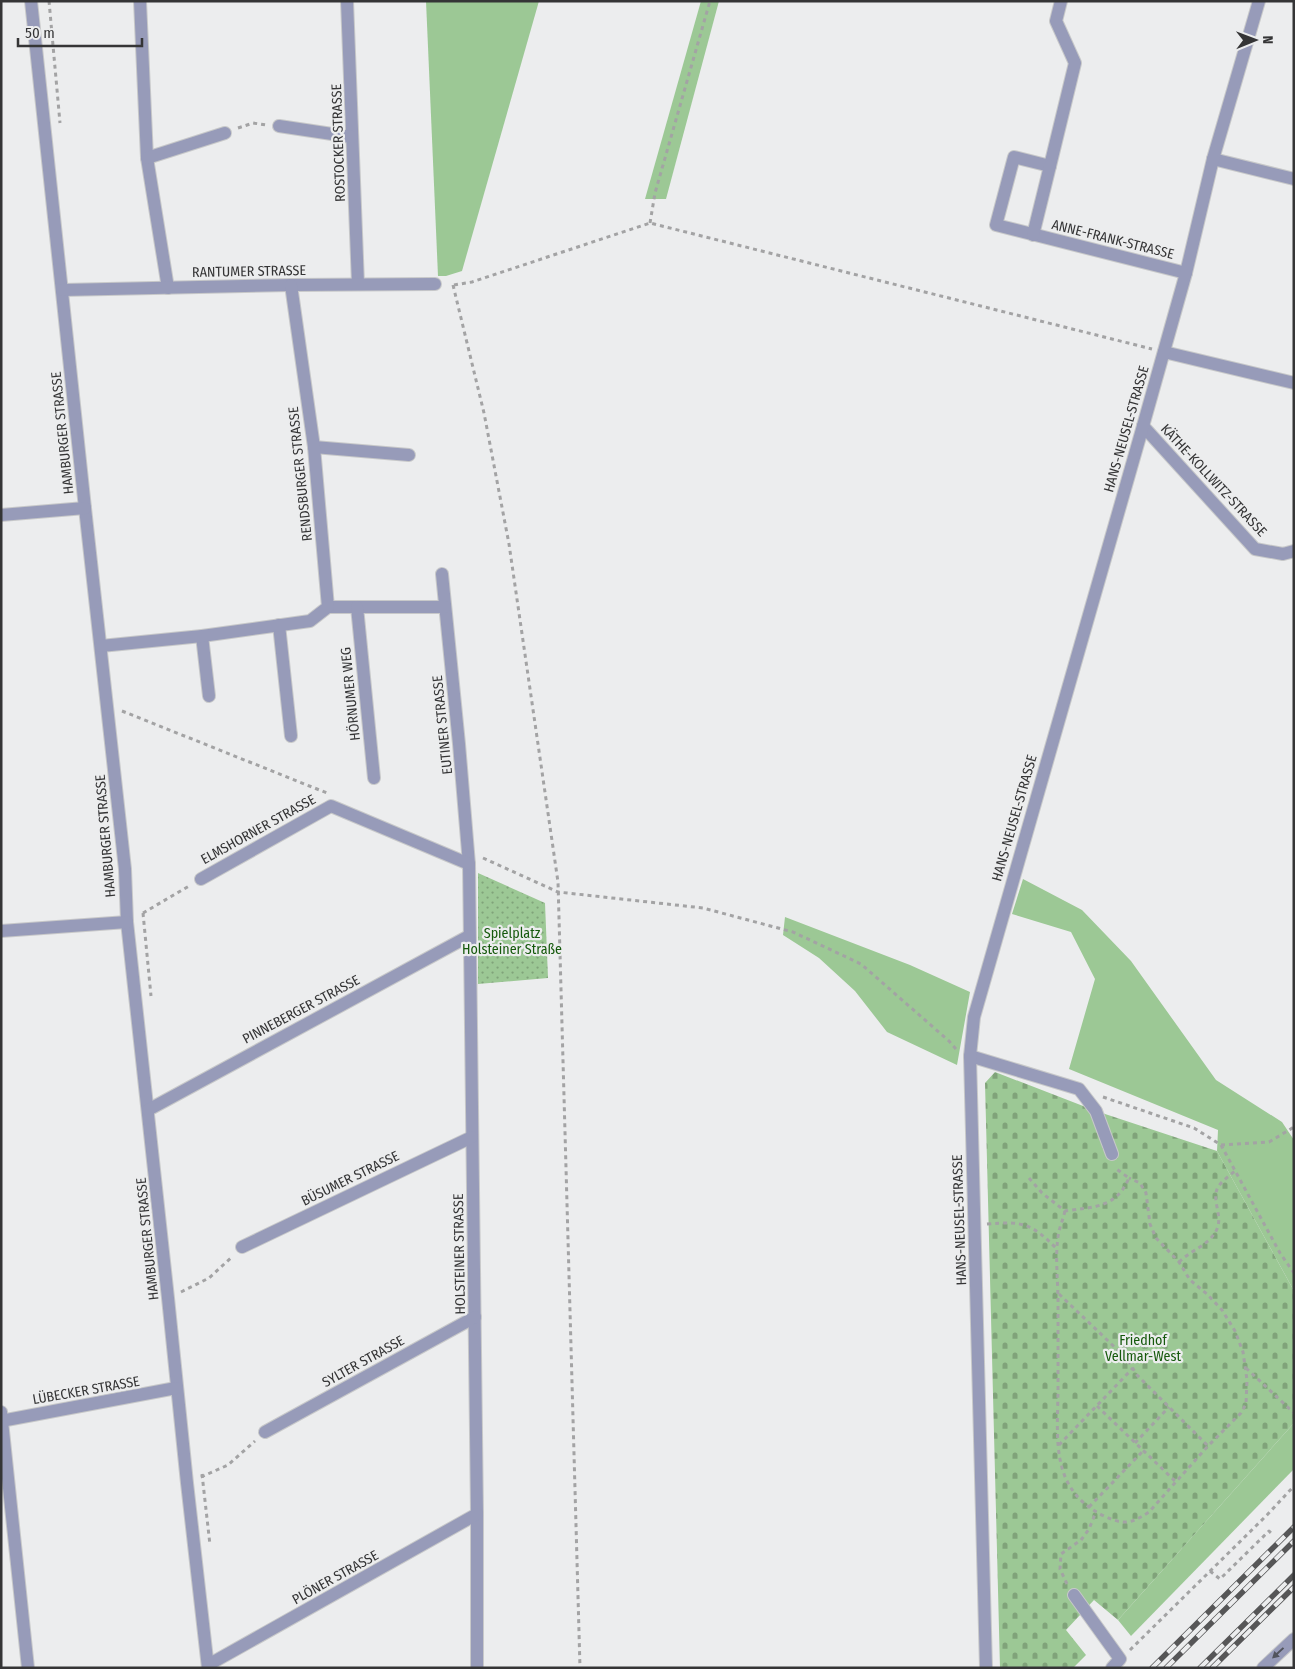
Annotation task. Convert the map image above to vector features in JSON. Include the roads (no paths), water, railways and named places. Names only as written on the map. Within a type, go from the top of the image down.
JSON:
[{"type":"street","name":"HAMBURGER STRASSE","points":[[32,1],[84,508],[125,869],[127,922],[176,1388],[208,1666]]},
{"type":"street","points":[[140,1],[147,158],[168,288]]},
{"type":"street","name":"ROSTOCKER STRASSE","points":[[346,1],[358,284]]},
{"type":"street","name":"ANNE-FRANK-STRASSE","points":[[1033,235],[1075,63],[1056,21],[1061,1]]},
{"type":"street","name":"HANS-NEUSEL-STRASSE","points":[[986,1668],[970,1056],[974,1017],[1186,273],[1213,159],[1256,2]]},
{"type":"street","points":[[279,126],[352,137]]},
{"type":"street","points":[[147,158],[225,133]]},
{"type":"street","name":"ANNE-FRANK-STRASSE","points":[[1050,166],[1014,157],[996,225],[1186,273]]},
{"type":"street","points":[[1213,159],[1294,179]]},
{"type":"street","name":"RANTUMER STRASSE","points":[[62,290],[436,284]]},
{"type":"street","name":"RENDSBURGER STRASSE","points":[[291,285],[314,447],[328,607]]},
{"type":"street","points":[[1164,352],[1294,383]]},
{"type":"street","name":"KÄTHE-KOLLWITZ-STRASSE","points":[[1143,426],[1255,548],[1283,554],[1294,551]]},
{"type":"street","points":[[314,447],[409,455]]},
{"type":"street","points":[[1,515],[84,508]]},
{"type":"street","name":"EUTINER STRASSE","points":[[442,574],[468,852]]},
{"type":"street","points":[[101,646],[202,636],[310,621],[328,607],[445,607]]},
{"type":"street","name":"HÖRNUMER WEG","points":[[357,607],[374,778]]},
{"type":"street","points":[[279,624],[291,736]]},
{"type":"street","points":[[202,636],[209,696]]},
{"type":"street","name":"ELMSHORNER STRASSE","points":[[201,879],[331,806],[468,852]]},
{"type":"street","name":"HOLSTEINER STRASSE","points":[[468,852],[475,1316],[477,1668]]},
{"type":"street","points":[[1,931],[127,922]]},
{"type":"street","name":"PINNEBERGER STRASSE","points":[[148,1110],[469,936]]},
{"type":"street","points":[[970,1056],[1079,1089],[1096,1111],[1112,1154]]},
{"type":"street","name":"BÜSUMER STRASSE","points":[[242,1247],[472,1137]]},
{"type":"street","name":"SYLTER STRASSE","points":[[265,1432],[475,1316]]},
{"type":"street","name":"LÜBECKER STRASSE","points":[[2,1418],[176,1388]]},
{"type":"street","points":[[2,1418],[28,1668]]},
{"type":"street","name":"PLÖNER STRASSE","points":[[208,1666],[477,1514]]},
{"type":"street","points":[[1074,1595],[1116,1663]]},
{"type":"street","points":[[1263,1668],[1294,1639]]},
{"type":"railway","points":[[1152,1668],[1294,1527]]},
{"type":"railway","points":[[1166,1668],[1294,1541]]},
{"type":"railway","points":[[1200,1668],[1294,1575]]},
{"type":"railway","points":[[1212,1668],[1294,1587]]},
{"type":"park label","name":"Spielplatz Holsteiner Straße","points":[[512,942]]},
{"type":"park label","name":"Friedhof Vellmar-West","points":[[1143,1348]]}]
